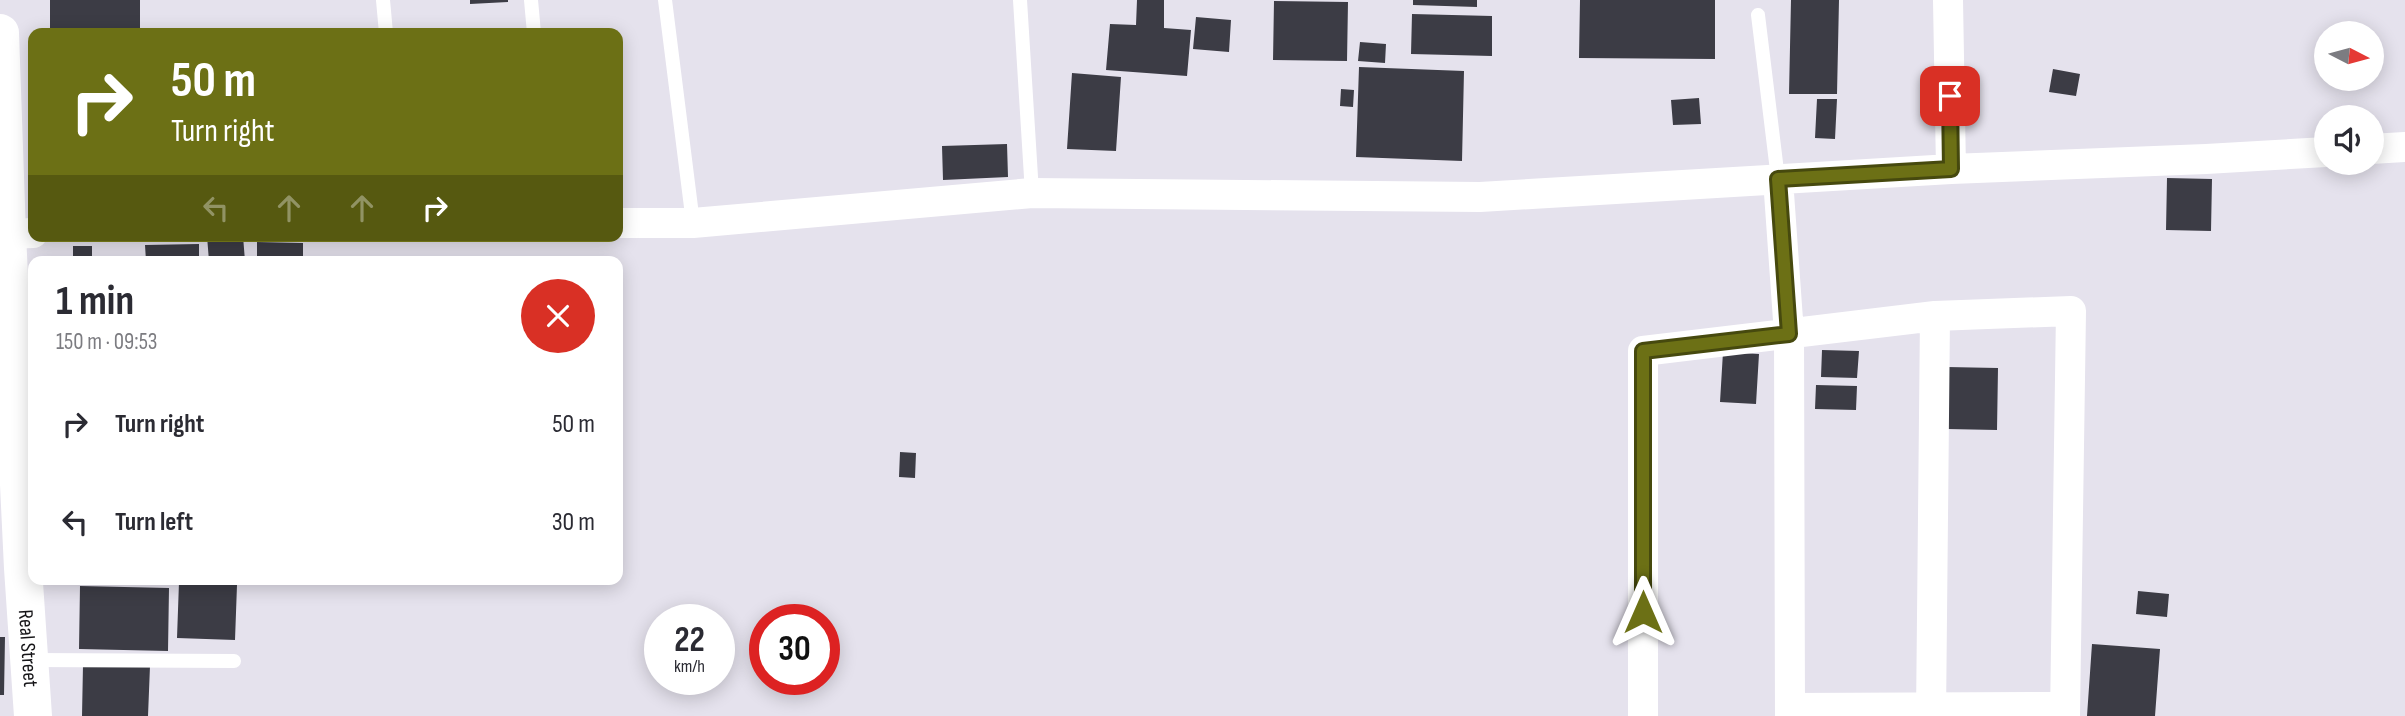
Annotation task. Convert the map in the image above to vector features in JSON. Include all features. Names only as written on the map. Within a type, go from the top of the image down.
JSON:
[{"type":"street","points":[[1948,0],[1951,169]]},
{"type":"street","name":"Real Street","points":[[0,33],[3,180],[20,234],[7,374],[11,568],[28,660],[33,716]]},
{"type":"street","points":[[2384,148],[2405,146]]},
{"type":"street","points":[[623,223],[693,223],[1032,193],[1480,197],[1951,169],[2314,153]]},
{"type":"street","points":[[1643,716],[1643,351],[1789,334],[1935,316],[2071,311],[2065,711],[1790,712],[1789,334],[1778,179]]},
{"type":"street","points":[[1931,711],[1935,316]]},
{"type":"lane","points":[[383,0],[386,28]]},
{"type":"lane","points":[[531,0],[534,28]]},
{"type":"lane","points":[[665,0],[693,223]]},
{"type":"lane","points":[[1020,0],[1032,193]]},
{"type":"lane","points":[[1758,15],[1778,179]]},
{"type":"lane","points":[[28,660],[234,661]]},
{"type":"building","points":[[50,0],[140,0],[140,28],[50,28]]},
{"type":"building","points":[[470,0],[508,0],[508,2],[470,4]]},
{"type":"building","points":[[1137,0],[1164,0],[1164,28],[1191,30],[1187,76],[1106,70],[1110,24],[1136,25]]},
{"type":"building","points":[[1413,0],[1477,0],[1477,7],[1413,5]]},
{"type":"building","points":[[1580,0],[1715,0],[1715,59],[1579,58]]},
{"type":"building","points":[[1791,0],[1839,0],[1837,94],[1789,94]]},
{"type":"building","points":[[1274,1],[1348,2],[1347,61],[1273,60]]},
{"type":"building","points":[[1412,14],[1492,16],[1492,56],[1411,54]]},
{"type":"building","points":[[1196,17],[1231,20],[1229,52],[1193,49]]},
{"type":"building","points":[[1360,42],[1386,44],[1385,63],[1358,61]]},
{"type":"building","points":[[1359,67],[1464,71],[1462,161],[1356,157]]},
{"type":"building","points":[[2053,69],[2080,74],[2076,96],[2049,92]]},
{"type":"building","points":[[1072,73],[1121,77],[1116,151],[1067,149]]},
{"type":"building","points":[[1341,89],[1354,90],[1353,107],[1340,106]]},
{"type":"building","points":[[1699,98],[1701,124],[1673,125],[1671,100]]},
{"type":"building","points":[[1817,99],[1837,99],[1835,139],[1815,138]]},
{"type":"building","points":[[1007,144],[1008,177],[943,180],[942,146]]},
{"type":"building","points":[[2167,178],[2212,179],[2211,231],[2166,230]]},
{"type":"building","points":[[207,242],[243,242],[245,256],[209,256]]},
{"type":"building","points":[[257,242],[303,243],[303,256],[257,256]]},
{"type":"building","points":[[199,244],[199,256],[146,256],[145,245]]},
{"type":"building","points":[[73,246],[92,246],[92,256],[73,256]]},
{"type":"building","points":[[1822,350],[1859,351],[1857,378],[1821,377]]},
{"type":"building","points":[[1723,352],[1759,354],[1756,404],[1720,402]]},
{"type":"building","points":[[1947,367],[1998,368],[1997,430],[1947,429]]},
{"type":"building","points":[[1816,385],[1857,386],[1856,410],[1815,409]]},
{"type":"building","points":[[900,452],[916,453],[915,478],[899,477]]},
{"type":"building","points":[[179,585],[237,585],[235,640],[177,638]]},
{"type":"building","points":[[80,586],[169,588],[168,651],[79,649]]},
{"type":"building","points":[[2138,591],[2169,594],[2167,617],[2136,614]]},
{"type":"building","points":[[0,637],[5,637],[4,695],[0,695]]},
{"type":"building","points":[[2092,644],[2160,649],[2155,716],[2087,716]]},
{"type":"building","points":[[83,665],[150,666],[148,716],[82,716]]},
{"type":"route","points":[[1643,612],[1643,351],[1789,334],[1778,179],[1951,169],[1950,96]]}]
